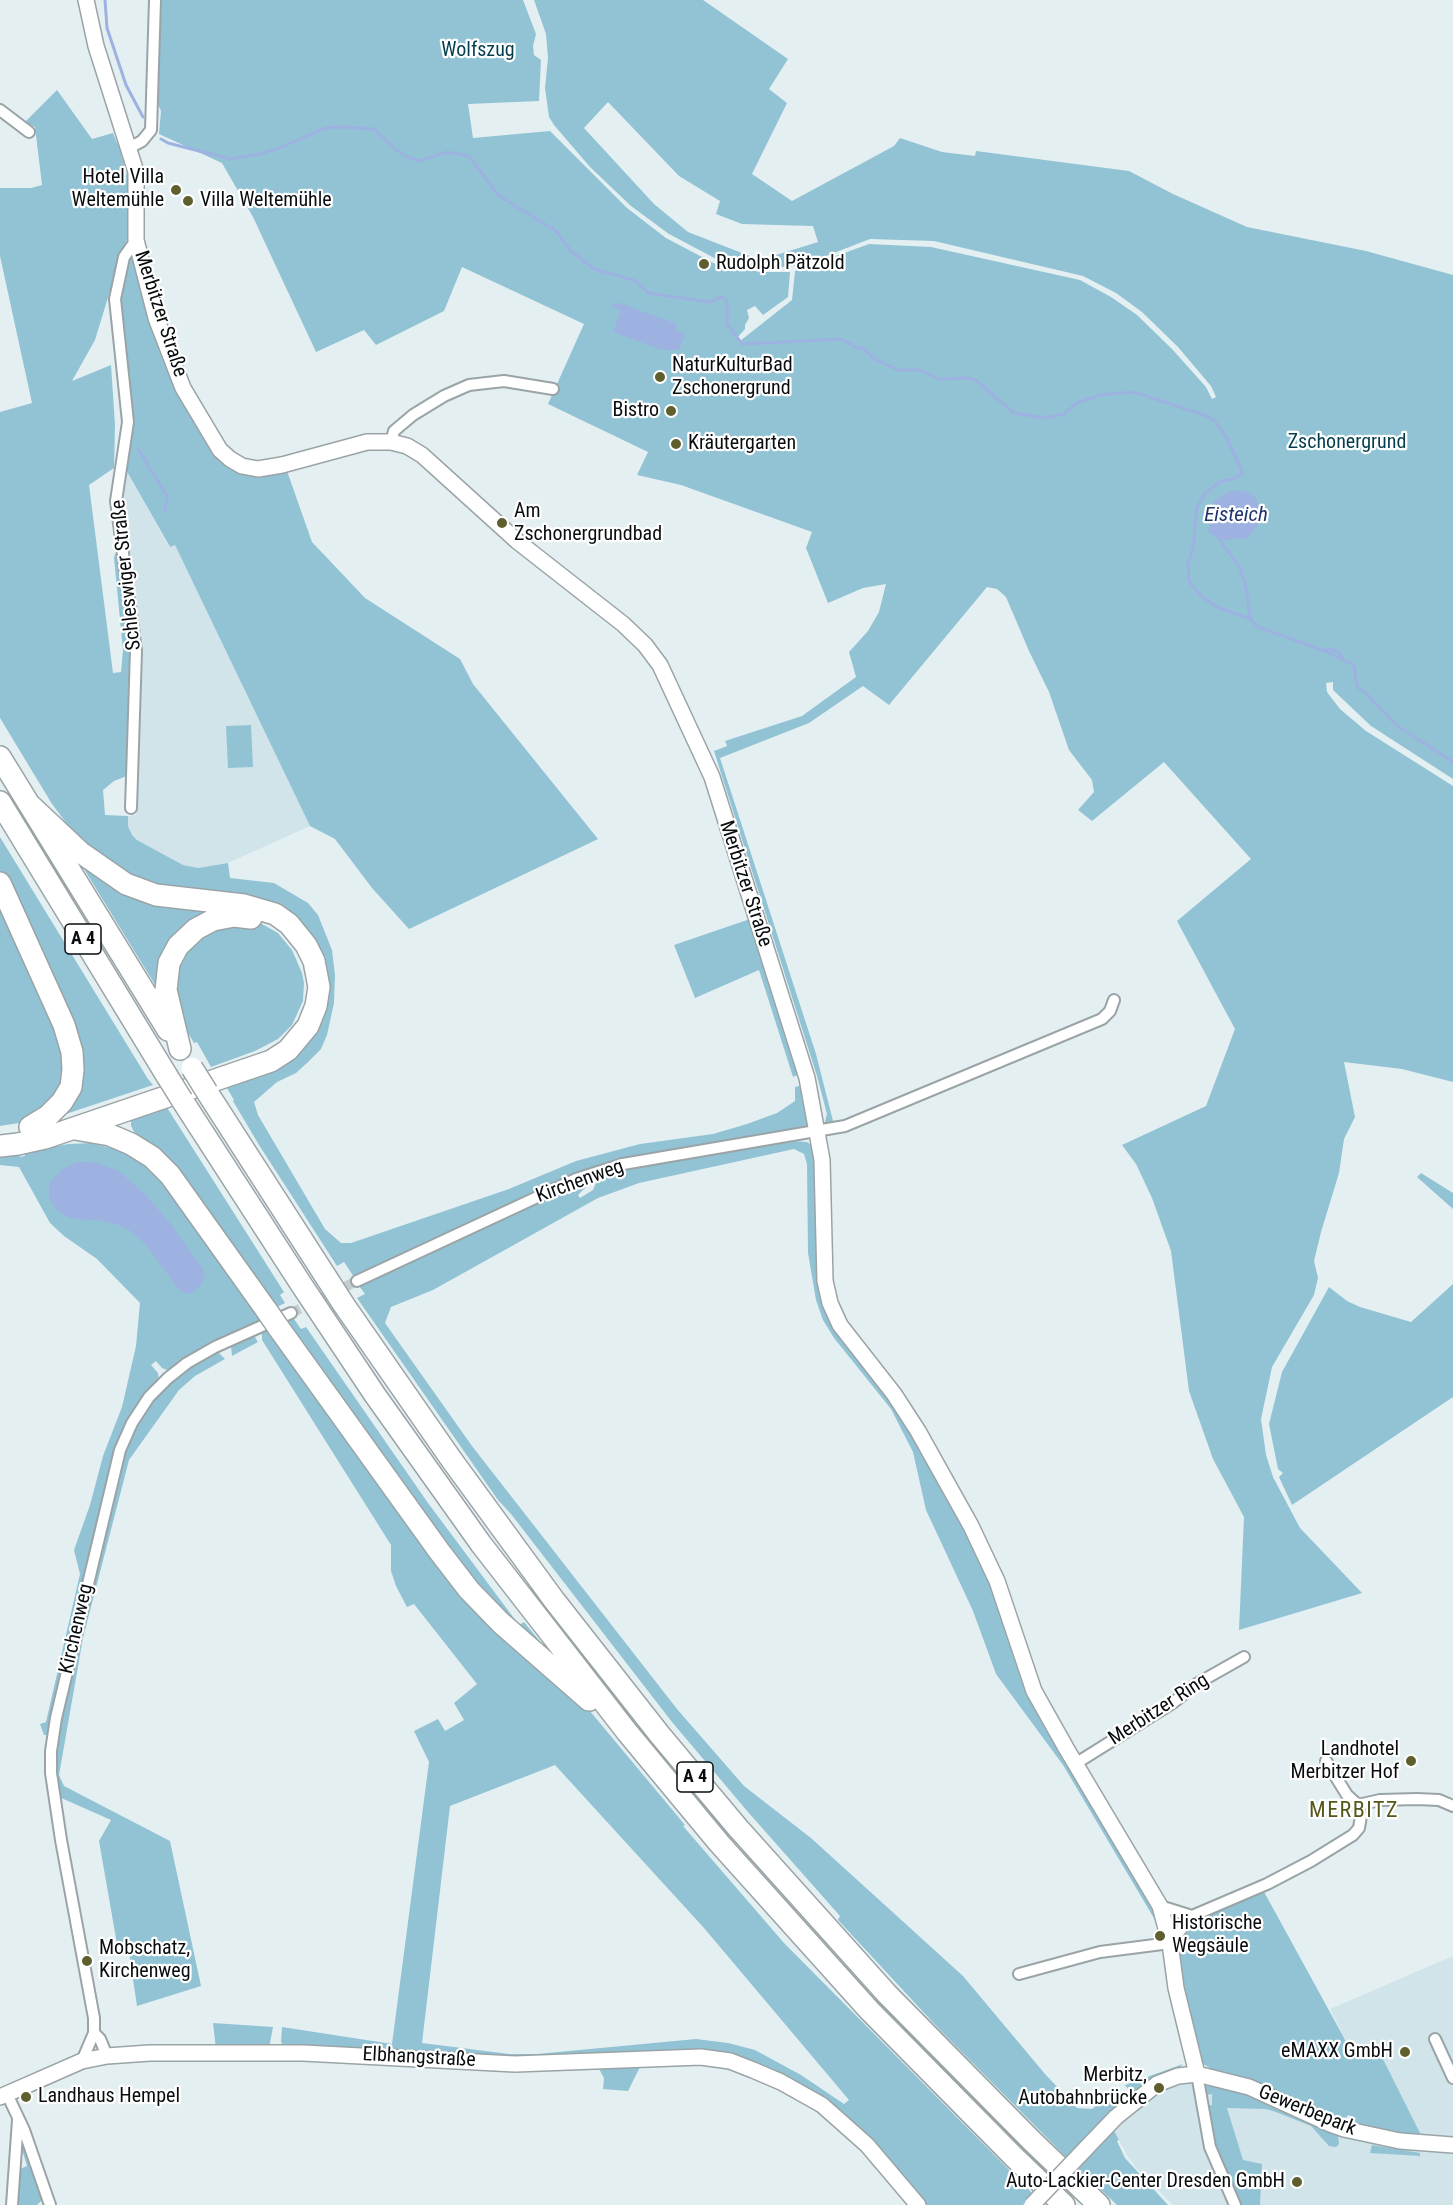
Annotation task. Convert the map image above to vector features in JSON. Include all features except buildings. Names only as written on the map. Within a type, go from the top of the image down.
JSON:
[{"type":"highway","name":"A 4","points":[[0,757],[180,1049],[344,1305],[521,1556],[660,1735],[738,1828],[887,1994],[1032,2141],[1099,2205]]},
{"type":"highway","name":"A 4","points":[[0,801],[167,1076],[301,1284],[375,1395],[481,1544],[627,1732],[719,1843],[869,2010],[1064,2205]]},
{"type":"highway","name":"A 4","points":[[31,806],[80,852],[126,884],[156,895],[264,910],[282,919],[301,937],[314,961],[319,987],[316,1006],[308,1026],[296,1043],[271,1061],[72,1129]]},
{"type":"highway","points":[[0,883],[64,1025],[72,1052],[74,1070],[71,1086],[62,1102],[48,1116],[30,1128]]},
{"type":"highway","points":[[0,1132],[55,1123],[257,1055],[281,1041],[300,1019],[306,1003],[308,985],[302,958],[290,940],[281,932],[255,918],[234,916],[204,924],[178,946],[169,963],[166,990],[180,1049]]},
{"type":"highway","points":[[0,1146],[18,1144],[72,1129],[110,1135],[152,1157],[170,1175],[279,1317],[439,1551],[469,1590],[501,1623],[627,1732]]},
{"type":"street","name":"Merbitzer Straße","points":[[86,0],[96,46],[136,172],[136,240],[156,318],[183,388],[211,436],[230,459],[242,466],[258,469],[282,465],[367,442],[391,442],[407,446],[422,455],[508,533],[623,624],[645,645],[660,665],[711,777],[807,1078],[822,1160],[825,1281],[830,1304],[840,1324],[894,1394],[912,1422],[971,1526],[997,1581],[1034,1691],[1075,1764]]},
{"type":"street","points":[[129,148],[142,141],[151,130],[155,0]]},
{"type":"street","points":[[0,110],[29,132]]},
{"type":"street","name":"Schleswiger Straße","points":[[131,808],[136,651],[116,501],[128,422],[115,299],[124,257],[136,240]]},
{"type":"street","points":[[391,442],[394,431],[413,415],[444,396],[469,385],[504,381],[553,389]]},
{"type":"street","points":[[818,1132],[845,1126],[1102,1019],[1110,1011],[1114,1000]]},
{"type":"street","name":"Kirchenweg","points":[[357,1281],[576,1179],[623,1164],[818,1132]]},
{"type":"street","name":"Kirchenweg","points":[[82,2061],[94,2033],[94,2018],[73,1914],[56,1810],[51,1773],[51,1751],[56,1718],[118,1458],[132,1423],[148,1398],[168,1378],[187,1363],[215,1347],[279,1317]]},
{"type":"street","name":"Merbitzer Ring","points":[[1075,1764],[1174,1702],[1198,1683],[1244,1657]]},
{"type":"street","points":[[1019,1974],[1100,1952],[1170,1942],[1192,1916],[1268,1884],[1311,1862],[1353,1835],[1359,1827],[1361,1816],[1358,1805],[1347,1795],[1326,1761]]},
{"type":"street","points":[[1075,1764],[1160,1906],[1170,1942],[1176,1988],[1197,2074],[1210,2147],[1235,2205]]},
{"type":"street","points":[[1358,1805],[1380,1800],[1418,1799],[1439,1800],[1453,1806]]},
{"type":"street","points":[[1160,1906],[1192,1916]]},
{"type":"street","name":"Kirchenweg","points":[[94,2033],[100,2039],[107,2056]]},
{"type":"street","points":[[1435,2039],[1453,2078]]},
{"type":"street","name":"Elbhangstraße","points":[[3,2096],[82,2061],[107,2056],[150,2053],[303,2053],[515,2064],[701,2057],[730,2061],[753,2070],[789,2086],[832,2114],[867,2145],[918,2205]]},
{"type":"street","points":[[1032,2205],[1116,2117],[1157,2084],[1178,2076],[1197,2074]]},
{"type":"street","name":"Gewerbepark","points":[[1197,2074],[1249,2087],[1344,2129],[1400,2141],[1453,2145]]},
{"type":"street","points":[[3,2096],[28,2141],[48,2204]]},
{"type":"street","points":[[12,2205],[18,2120]]},
{"type":"shaded area","points":[[125,468],[169,547],[175,545],[310,826],[228,863],[197,868],[183,865],[137,840],[128,826],[128,816],[136,815],[142,650],[120,501]]},
{"type":"shaded area","points":[[1453,1956],[1453,2205],[1173,2205],[1136,2168],[1127,2155],[1112,2127],[1161,2088],[1178,2083],[1199,2085],[1428,2153],[1376,2046],[1354,2056],[1330,2009]]},
{"type":"green space","points":[[160,0],[523,0],[536,34],[533,46],[534,55],[541,60],[539,101],[468,104],[473,138],[550,131],[627,208],[666,238],[721,267],[762,272],[790,272],[788,297],[763,315],[755,306],[747,310],[749,318],[745,329],[737,338],[740,341],[792,300],[795,271],[869,244],[931,247],[1080,280],[1137,315],[1206,387],[1212,399],[1216,397],[1211,386],[1178,347],[1142,312],[1116,293],[1083,276],[934,241],[870,239],[794,266],[767,268],[722,262],[669,234],[631,206],[590,167],[549,117],[545,88],[548,58],[546,34],[534,0],[703,0],[788,59],[769,89],[787,103],[752,174],[792,201],[894,146],[900,138],[942,152],[975,156],[976,151],[1129,171],[1173,194],[1247,227],[1366,251],[1453,275],[1453,779],[1371,726],[1333,690],[1333,682],[1326,683],[1327,692],[1340,709],[1366,731],[1453,786],[1453,1082],[1402,1069],[1344,1062],[1355,1117],[1344,1139],[1339,1173],[1314,1261],[1318,1278],[1314,1295],[1272,1367],[1261,1419],[1266,1455],[1273,1477],[1300,1528],[1362,1593],[1239,1630],[1244,1517],[1213,1459],[1189,1391],[1171,1251],[1152,1198],[1136,1164],[1122,1145],[1206,1106],[1235,1029],[1177,921],[1251,859],[1164,762],[1092,821],[1078,810],[1094,792],[1092,780],[1069,750],[1049,692],[1006,597],[997,589],[987,587],[889,705],[863,686],[809,723],[720,758],[816,1054],[833,1121],[848,1119],[877,1108],[845,1125],[824,1125],[827,1114],[817,1076],[714,751],[727,746],[725,741],[802,716],[856,677],[849,652],[868,631],[879,612],[886,584],[863,588],[828,603],[806,548],[812,532],[681,485],[637,475],[648,452],[548,404],[584,324],[462,267],[444,311],[376,345],[364,330],[316,352],[253,217],[222,163],[159,134],[161,111],[157,102]],"holes":[[[608,102],[679,176],[720,201],[716,214],[742,224],[813,226],[818,242],[760,260],[688,232],[654,204],[584,128]]]},
{"type":"green space","points":[[57,90],[92,139],[113,133],[128,179],[129,234],[95,340],[72,381],[111,365],[115,425],[114,468],[89,485],[113,673],[121,672],[123,650],[114,558],[115,554],[120,552],[133,648],[129,775],[114,781],[103,790],[105,815],[128,816],[128,826],[137,840],[183,865],[198,868],[228,863],[230,878],[274,883],[308,903],[318,915],[332,950],[335,975],[334,1003],[327,1035],[321,1049],[307,1063],[296,1073],[277,1082],[254,1102],[258,1115],[325,1229],[341,1243],[351,1243],[509,1189],[576,1161],[640,1144],[713,1134],[747,1124],[777,1113],[795,1101],[795,1087],[804,1085],[810,1122],[807,1127],[790,1133],[664,1151],[598,1167],[354,1277],[344,1262],[337,1266],[259,1145],[224,1083],[316,1021],[301,923],[277,906],[176,891],[133,877],[81,841],[70,828],[52,804],[0,718],[0,412],[32,403],[0,256],[0,188],[31,188],[42,185],[35,127],[25,122]]},
{"type":"green space","points":[[128,259],[135,259],[180,398],[212,450],[230,468],[243,474],[265,475],[287,471],[312,542],[365,598],[460,659],[473,684],[598,839],[409,929],[372,888],[335,839],[310,826],[175,545],[170,547],[125,468],[133,419],[121,298]]},
{"type":"green space","points":[[251,725],[253,767],[228,768],[226,726]]},
{"type":"green space","points":[[0,837],[153,1085],[57,1117],[79,1069],[0,875]]},
{"type":"green space","points":[[76,856],[96,871],[235,910],[202,921],[162,996]]},
{"type":"green space","points":[[0,895],[65,1038],[67,1086],[25,1122],[0,1126]]},
{"type":"green space","points":[[750,919],[800,1074],[793,1077],[759,970],[695,998],[674,945]]},
{"type":"green space","points":[[252,921],[278,933],[292,950],[302,973],[303,1001],[292,1025],[278,1039],[255,1051],[211,1067],[175,1011],[171,979],[198,933]]},
{"type":"green space","points":[[166,1106],[284,1292],[280,1295],[285,1303],[275,1308],[139,1141],[131,1126],[131,1118]]},
{"type":"green space","points":[[792,1141],[807,1142],[814,1147],[816,1152],[820,1278],[856,1352],[854,1357],[862,1365],[865,1363],[891,1398],[936,1474],[994,1584],[1020,1667],[1157,1912],[1158,1925],[1063,1765],[996,1674],[973,1611],[926,1510],[913,1452],[891,1409],[834,1338],[823,1320],[816,1300],[808,1253],[807,1164],[804,1154],[794,1149],[639,1183],[598,1198],[433,1290],[391,1307],[385,1323],[472,1446],[677,1709],[744,1786],[811,1838],[963,1976],[1045,2074],[1077,2108],[1092,2109],[1118,2088],[1123,2104],[1067,2158],[939,2029],[838,1920],[840,1916],[672,1722],[498,1500],[357,1298],[365,1294],[359,1286],[583,1182],[587,1186],[578,1195],[580,1198],[593,1190],[598,1178],[625,1169]]},
{"type":"green space","points":[[90,1143],[120,1150],[148,1166],[162,1180],[263,1319],[212,1344],[170,1371],[162,1368],[156,1361],[151,1365],[158,1373],[159,1380],[147,1394],[109,1475],[50,1730],[47,1735],[44,1735],[40,1724],[46,1722],[80,1574],[74,1550],[90,1505],[103,1456],[122,1407],[136,1346],[140,1303],[97,1259],[64,1236],[50,1223],[19,1167],[0,1165],[0,1154],[19,1153],[20,1157],[25,1156],[25,1151]]},
{"type":"green space","points":[[1421,1173],[1453,1193],[1453,1209],[1417,1177]]},
{"type":"green space","points":[[1453,1284],[1453,1397],[1292,1505],[1279,1477],[1283,1473],[1278,1469],[1269,1424],[1282,1372],[1329,1287],[1347,1301],[1360,1307],[1411,1322]]},
{"type":"green space","points":[[294,1319],[301,1329],[306,1327],[428,1503],[519,1625],[524,1622],[543,1645],[541,1647],[469,1577],[285,1323]]},
{"type":"green space","points":[[269,1329],[431,1552],[579,1698],[685,1825],[683,1826],[784,1943],[1033,2194],[1023,2205],[922,2205],[868,2141],[751,2064],[595,2057],[577,2054],[555,2058],[510,2059],[382,2048],[370,2051],[286,2049],[281,2042],[282,2027],[392,2044],[429,1762],[414,1731],[438,1719],[445,1731],[464,1720],[454,1703],[477,1684],[414,1604],[407,1607],[391,1571],[391,1545],[262,1340],[262,1331]],"holes":[[[555,1765],[704,1928],[849,2100],[844,2104],[801,2075],[755,2050],[728,2043],[696,2039],[537,2054],[509,2054],[422,2043],[450,1806]]]},
{"type":"green space","points":[[251,1336],[255,1337],[258,1342],[232,1356],[231,1346]]},
{"type":"green space","points":[[217,1351],[225,1359],[195,1376],[179,1390],[129,1460],[83,1638],[59,1775],[64,1786],[170,1841],[201,1986],[137,2006],[129,1952],[117,1944],[99,1841],[111,1820],[59,1797],[55,1774],[55,1755],[79,1638],[124,1454],[135,1427],[154,1400],[188,1368]]},
{"type":"green space","points":[[1263,1890],[1354,2056],[1376,2045],[1423,2139],[1351,2126],[1354,2118],[1348,2115],[1345,2120],[1336,2120],[1232,2075],[1213,2070],[1200,2062],[1176,1950],[1181,1938],[1202,1916]]},
{"type":"green space","points":[[213,2023],[273,2027],[269,2048],[216,2049]]},
{"type":"green space","points":[[1183,2064],[1177,2070],[1134,2091],[1125,2085]]},
{"type":"green space","points":[[598,2067],[640,2067],[628,2091],[603,2089],[604,2078]]},
{"type":"green space","points":[[1216,2085],[1253,2096],[1338,2134],[1339,2144],[1336,2147],[1329,2146],[1311,2126],[1276,2112],[1266,2109],[1227,2108],[1243,2160],[1262,2164],[1260,2205],[1238,2205],[1214,2142],[1207,2106],[1212,2105],[1212,2094],[1206,2095],[1204,2086]]},
{"type":"green space","points":[[1112,2127],[1125,2158],[1168,2205],[1117,2205],[1077,2167]]},
{"type":"green space","points":[[19,2132],[42,2191],[41,2201],[37,2205],[19,2205],[18,2202],[19,2163],[20,2169],[27,2166],[23,2153],[17,2154]]},
{"type":"green space","points":[[1372,2145],[1420,2153],[1420,2156],[1370,2153]]},
{"type":"water","points":[[620,303],[677,324],[675,330],[684,333],[685,336],[679,350],[662,350],[613,332],[621,311],[612,307],[613,304]]},
{"type":"water","name":"Eisteich","points":[[1231,491],[1245,491],[1256,498],[1263,518],[1248,538],[1220,540],[1208,532],[1214,500]]},
{"type":"water","points":[[77,1162],[93,1162],[119,1171],[146,1195],[202,1267],[205,1276],[194,1292],[188,1294],[180,1291],[146,1245],[129,1230],[98,1220],[72,1219],[57,1211],[49,1197],[50,1183],[61,1170]]},
{"type":"waterway","points":[[105,0],[107,28],[126,85],[143,117]]},
{"type":"waterway","points":[[161,139],[168,143],[230,159],[260,154],[282,147],[325,128],[374,129],[394,148],[407,157],[419,161],[447,152],[469,156],[498,195],[556,231],[571,251],[594,269],[636,281],[648,293],[709,302],[722,297],[726,300],[727,324],[742,344],[841,339],[858,348],[863,348],[873,358],[898,370],[920,370],[939,379],[968,378],[977,381],[1014,413],[1045,418],[1064,414],[1077,403],[1100,395],[1134,392],[1204,415],[1214,420],[1226,437],[1243,473],[1233,479],[1221,481],[1205,493],[1197,507],[1193,548],[1188,564],[1189,581],[1200,595],[1217,607],[1250,619],[1258,627],[1325,651],[1354,665],[1357,687],[1365,692],[1396,725],[1453,762]]},
{"type":"waterway","points":[[138,449],[167,496],[165,510]]},
{"type":"waterway","points":[[1222,539],[1220,540],[1240,568],[1246,587],[1250,619]]},
{"type":"waterway","points":[[1325,651],[1328,649],[1338,651],[1342,658]]},
{"type":"tunnel","points":[[291,1313],[357,1281]]},
{"type":"place","name":"Hotel Villa Weltemühle","points":[[176,190]]},
{"type":"place","name":"Villa Weltemühle","points":[[188,201]]},
{"type":"place","name":"Rudolph Pätzold","points":[[704,264]]},
{"type":"place","name":"NaturKulturBad Zschonergrund","points":[[660,377]]},
{"type":"place","name":"Bistro","points":[[671,411]]},
{"type":"place","name":"Kräutergarten","points":[[676,444]]},
{"type":"place","name":"Am Zschonergrundbad","points":[[502,523]]},
{"type":"place","name":"Landhotel Merbitzer Hof","points":[[1411,1761]]},
{"type":"place","name":"Historische Wegsäule","points":[[1160,1936]]},
{"type":"place","name":"Mobschatz, Kirchenweg","points":[[87,1961]]},
{"type":"place","name":"eMAXX GmbH","points":[[1405,2052]]},
{"type":"place","name":"Merbitz, Autobahnbrücke","points":[[1159,2088]]},
{"type":"place","name":"Landhaus Hempel","points":[[26,2097]]},
{"type":"place","name":"Auto-Lackier-Center Dresden GmbH","points":[[1297,2182]]},
{"type":"district","name":"MERBITZ","points":[[1354,1811]]},
{"type":"park label","name":"Wolfszug","points":[[478,51]]},
{"type":"park label","name":"Zschonergrund","points":[[1347,443]]}]
